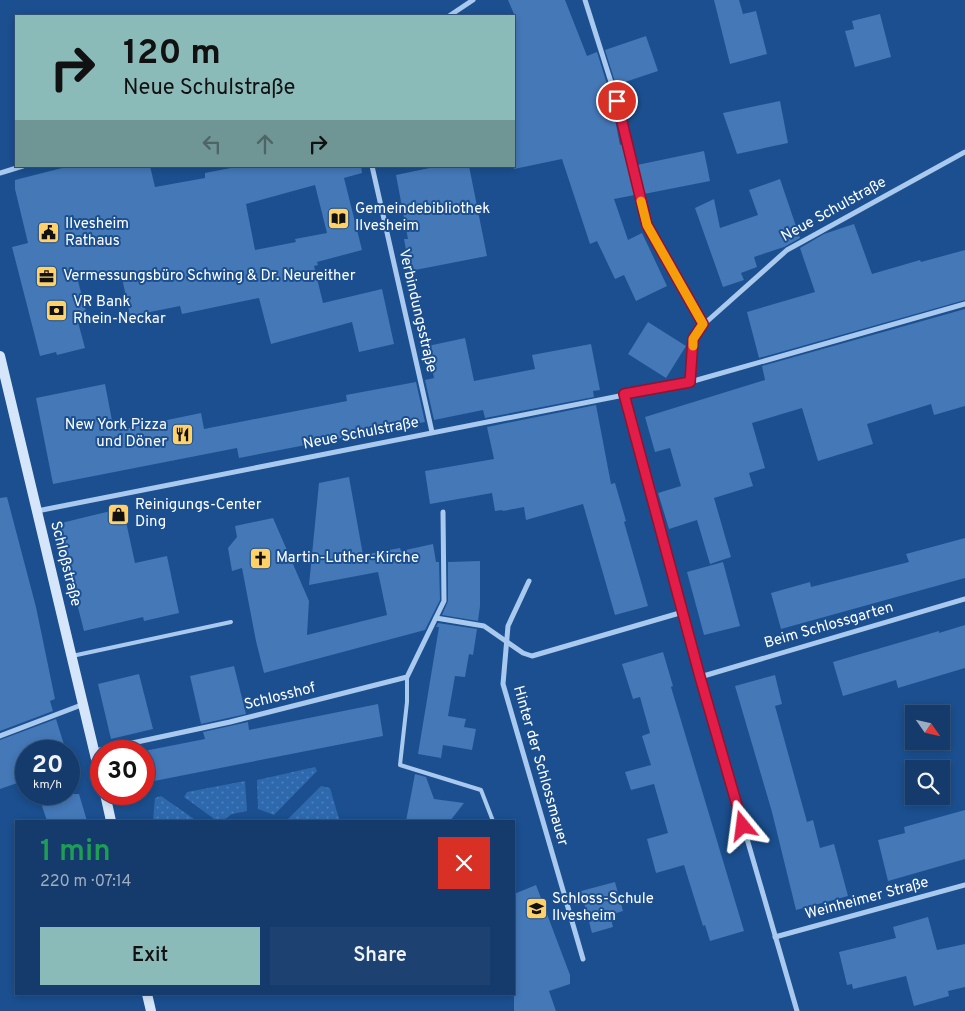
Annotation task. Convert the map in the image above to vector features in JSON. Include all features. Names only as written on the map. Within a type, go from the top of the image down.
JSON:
[{"type":"main road","name":"Schloßstraße","points":[[0,356],[92,740]]},
{"type":"main road","points":[[107,805],[111,820]]},
{"type":"main road","points":[[147,995],[150,1011]]},
{"type":"street","points":[[450,15],[473,0]]},
{"type":"street","points":[[585,0],[617,101],[647,225],[703,324]]},
{"type":"street","name":"Neue Schulstraße","points":[[690,382],[693,339],[703,324],[787,250],[965,152]]},
{"type":"street","points":[[0,173],[20,167]]},
{"type":"street","name":"Verbindungsstraße","points":[[372,167],[432,432]]},
{"type":"street","name":"Neue Schulstraße","points":[[36,511],[690,382],[965,304]]},
{"type":"street","points":[[624,394],[700,677],[797,1011]]},
{"type":"street","points":[[407,678],[444,601],[443,512]]},
{"type":"street","name":"Hinter der Schlossmauer","points":[[528,581],[508,626],[503,684],[583,959]]},
{"type":"street","name":"Beim Schlossgarten","points":[[700,677],[965,599]]},
{"type":"street","points":[[436,618],[484,626],[523,653],[532,656],[683,612]]},
{"type":"street","name":"Schlosshof","points":[[146,740],[230,722],[407,678]]},
{"type":"street","points":[[0,736],[84,704]]},
{"type":"street","name":"Weinheimer Straße","points":[[776,937],[965,885]]},
{"type":"lane","points":[[72,656],[231,622]]},
{"type":"lane","points":[[407,678],[407,702],[400,765],[481,790],[493,820]]},
{"type":"shaded area","points":[[315,767],[317,771],[274,815],[258,809],[257,780]]},
{"type":"shaded area","points":[[245,781],[247,811],[232,814],[223,820],[216,820],[184,797],[187,792]]},
{"type":"shaded area","points":[[321,786],[330,788],[339,819],[287,820]]},
{"type":"shaded area","points":[[161,796],[196,820],[153,820],[155,798]]},
{"type":"building","points":[[508,0],[565,0],[587,56],[597,52],[610,94],[620,145],[623,144],[635,195],[614,199],[628,240],[642,233],[667,286],[636,301],[624,275],[615,279],[597,241],[590,244],[562,159],[514,169],[514,14]]},
{"type":"building","points":[[714,0],[739,0],[743,14],[756,11],[767,54],[730,64]]},
{"type":"building","points":[[880,14],[891,57],[855,67],[845,31],[854,29],[852,21]]},
{"type":"building","points":[[646,36],[658,71],[616,85],[605,50]]},
{"type":"building","points":[[780,101],[788,143],[737,154],[723,113]]},
{"type":"building","points":[[704,151],[710,181],[644,194],[637,165]]},
{"type":"building","points":[[66,167],[150,167],[155,187],[205,178],[205,173],[236,167],[361,167],[362,173],[344,178],[362,250],[317,262],[318,265],[314,266],[323,303],[382,289],[394,344],[359,352],[352,322],[271,344],[259,298],[182,314],[180,306],[130,316],[121,273],[78,281],[88,319],[78,322],[85,348],[57,355],[56,352],[40,356],[12,247],[28,243],[15,189],[15,180]],"holes":[[[315,185],[327,233],[295,239],[296,242],[255,250],[246,204]]]},
{"type":"building","points":[[434,167],[469,167],[487,256],[410,271],[404,239],[408,239],[396,175]]},
{"type":"building","points":[[780,179],[800,238],[784,247],[754,257],[757,267],[741,273],[744,280],[723,287],[695,208],[714,199],[720,228],[758,215],[749,190]]},
{"type":"building","points":[[854,224],[872,274],[920,260],[921,262],[965,250],[965,300],[759,358],[747,312],[815,292],[800,248],[824,234]]},
{"type":"building","points":[[965,309],[965,406],[934,415],[931,404],[867,424],[873,444],[818,461],[802,408],[752,423],[765,468],[749,473],[753,486],[714,498],[731,557],[710,564],[697,520],[669,529],[658,493],[681,486],[670,448],[655,452],[645,417],[765,380],[762,366]]},
{"type":"building","points":[[648,322],[686,346],[666,378],[628,354]]},
{"type":"building","points":[[465,338],[474,381],[535,369],[532,355],[591,344],[600,390],[593,391],[594,397],[485,418],[483,410],[434,420],[425,380],[434,378],[428,346]]},
{"type":"building","points":[[416,382],[425,422],[239,458],[237,448],[53,484],[36,398],[105,384],[114,431],[201,413],[204,429],[347,401],[346,395]]},
{"type":"building","points":[[596,405],[611,484],[615,483],[648,606],[615,615],[583,504],[526,520],[524,507],[495,511],[492,493],[430,504],[425,471],[494,459],[487,427]]},
{"type":"building","points":[[349,477],[363,555],[400,548],[401,551],[433,544],[436,562],[439,562],[440,600],[425,630],[264,673],[242,568],[232,571],[228,548],[237,537],[235,526],[273,518],[309,601],[307,635],[387,615],[378,572],[309,585],[319,483]]},
{"type":"building","points":[[7,497],[36,607],[55,699],[50,701],[53,711],[0,731],[0,498]]},
{"type":"building","points":[[123,508],[135,563],[167,556],[179,613],[144,621],[143,617],[84,631],[57,524]]},
{"type":"building","points":[[965,538],[965,578],[781,629],[771,593],[810,582],[811,587],[909,562],[906,554]]},
{"type":"building","points":[[480,561],[478,621],[442,615],[448,601],[448,562]]},
{"type":"building","points":[[723,562],[740,626],[704,635],[687,572]]},
{"type":"building","points":[[438,623],[477,629],[473,655],[469,654],[465,677],[455,676],[448,716],[466,719],[464,727],[476,729],[472,750],[443,745],[441,758],[418,754],[439,627],[436,627]]},
{"type":"building","points":[[965,625],[965,668],[898,688],[896,680],[843,696],[833,662]]},
{"type":"building","points":[[663,652],[673,686],[671,687],[744,931],[710,941],[705,925],[703,926],[684,865],[656,873],[647,839],[668,833],[654,784],[631,790],[625,772],[651,765],[642,736],[650,733],[640,697],[633,699],[622,664]]},
{"type":"building","points":[[234,666],[246,714],[201,724],[190,676]]},
{"type":"building","points":[[139,674],[153,729],[111,739],[98,684]]},
{"type":"building","points":[[775,675],[782,704],[775,706],[807,822],[813,820],[820,848],[834,844],[848,896],[796,910],[772,812],[735,686]]},
{"type":"building","points":[[378,704],[383,736],[155,781],[155,749],[205,739],[203,732],[248,722],[249,730]]},
{"type":"building","points":[[56,719],[63,740],[15,740],[15,784],[0,789],[0,740]]},
{"type":"building","points":[[415,774],[426,777],[434,799],[464,803],[451,820],[406,820]]},
{"type":"building","points":[[80,797],[87,820],[47,820],[42,805],[80,805]]},
{"type":"building","points":[[965,810],[965,859],[888,881],[878,840],[905,833],[904,827]]},
{"type":"building","points":[[615,882],[623,911],[610,915],[613,927],[592,933],[581,891]]},
{"type":"building","points":[[536,885],[570,975],[570,984],[549,991],[556,1011],[514,1011],[515,894]]},
{"type":"building","points":[[928,917],[937,950],[965,944],[965,987],[948,991],[949,996],[914,1006],[906,976],[853,989],[852,984],[847,985],[839,952],[896,938],[893,927]]},
{"type":"slow traffic","points":[[641,201],[647,225],[703,324],[693,339],[693,346]]},
{"type":"place","name":"Gemeindebibliothek Ilvesheim","points":[[339,218]]},
{"type":"place","name":"Ilvesheim Rathaus","points":[[49,233]]},
{"type":"place","name":"Vermessungsbüro Schwing & Dr. Neureither","points":[[47,276]]},
{"type":"place","name":"VR Bank Rhein-Neckar","points":[[57,311]]},
{"type":"place","name":"New York Pizza und Döner","points":[[183,434]]},
{"type":"place","name":"Reinigungs-Center Ding","points":[[119,514]]},
{"type":"place","name":"Martin-Luther-Kirche","points":[[260,558]]},
{"type":"place","name":"Schloss-Schule Ilvesheim","points":[[536,908]]},
{"type":"route","points":[[617,101],[647,225],[703,324],[693,339],[690,382],[624,394],[700,677],[743,826]]}]
